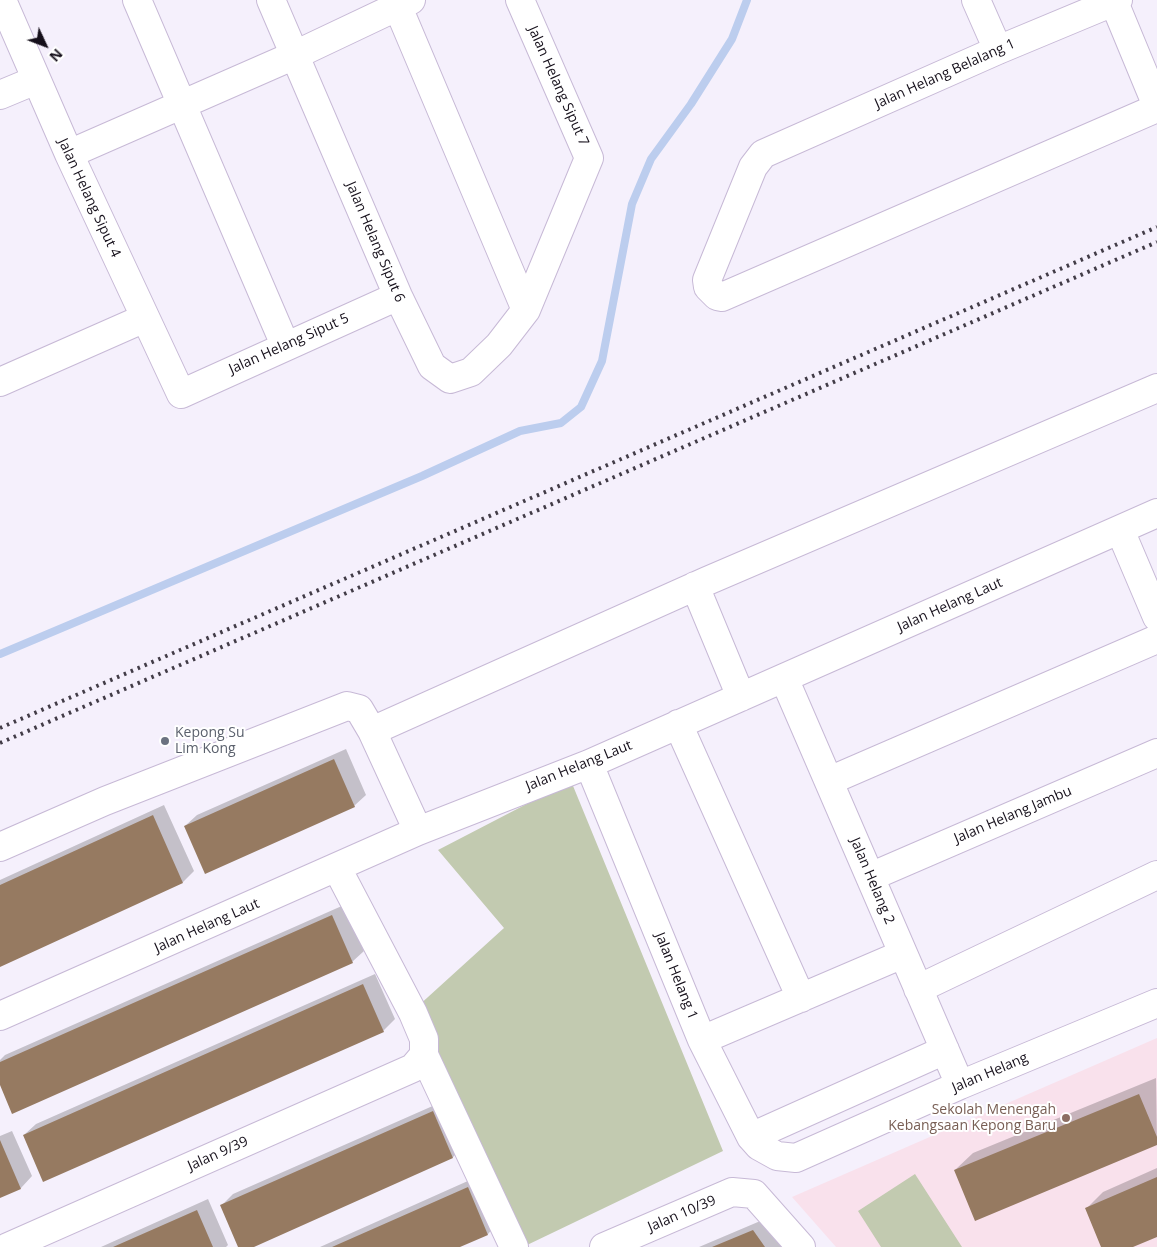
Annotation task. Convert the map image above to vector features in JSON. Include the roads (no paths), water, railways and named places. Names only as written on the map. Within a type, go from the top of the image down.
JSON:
[{"type":"street","name":"Jalan Helang Siput 4","points":[[2,0],[69,154],[181,394]]},
{"type":"street","points":[[137,0],[184,104],[285,345]]},
{"type":"street","name":"Jalan Helang Siput 6","points":[[271,0],[398,296],[432,366],[450,379],[471,372],[499,345],[526,310]]},
{"type":"street","name":"Jalan Helang Siput 7","points":[[520,0],[589,158],[526,310]]},
{"type":"street","points":[[976,0],[998,50]]},
{"type":"street","points":[[1116,1],[1157,107]]},
{"type":"street","name":"Jalan Helang Belalang 1","points":[[1116,1],[998,50],[764,154],[752,167],[707,280],[708,287],[717,296],[722,297],[731,294],[1157,107]]},
{"type":"street","points":[[69,154],[295,55],[401,2],[526,310]]},
{"type":"street","points":[[0,95],[36,80]]},
{"type":"street","name":"Jalan Helang Siput 5","points":[[181,394],[285,345],[398,296]]},
{"type":"street","points":[[0,382],[145,318]]},
{"type":"street","points":[[372,731],[695,586],[1157,388]]},
{"type":"street","name":"Jalan Helang Laut","points":[[0,1016],[418,831],[589,764],[1157,513]]},
{"type":"street","points":[[1120,530],[1157,617]]},
{"type":"street","points":[[695,586],[740,697]]},
{"type":"street","points":[[829,781],[1157,639]]},
{"type":"street","name":"Jalan Helang 2","points":[[784,678],[960,1085]]},
{"type":"street","points":[[0,847],[106,801],[347,706],[359,709],[372,731],[418,831]]},
{"type":"street","points":[[678,724],[801,998]]},
{"type":"street","name":"Jalan Helang Jambu","points":[[870,877],[1157,753]]},
{"type":"street","name":"Jalan Helang 1","points":[[589,764],[702,1040],[751,1137],[759,1146],[776,1156],[796,1158]]},
{"type":"street","points":[[337,868],[412,1013],[424,1039],[424,1056],[514,1247]]},
{"type":"street","points":[[918,989],[1157,876]]},
{"type":"street","points":[[702,1040],[903,954]]},
{"type":"street","name":"Jalan Helang","points":[[796,1158],[960,1085],[1157,1003]]},
{"type":"street","points":[[751,1137],[945,1050]]},
{"type":"street","name":"Jalan 9/39","points":[[8,1247],[413,1068],[424,1056]]},
{"type":"street","name":"Jalan 10/39","points":[[604,1247],[732,1192],[754,1194],[801,1247]]},
{"type":"waterway","points":[[0,654],[422,476],[520,431],[561,423],[581,407],[602,361],[632,204],[651,159],[691,104],[732,39],[747,0]]},
{"type":"railway","points":[[0,728],[1157,227]]},
{"type":"railway","points":[[0,743],[1157,242]]},
{"type":"place","name":"Kepong Su Lim Kong","points":[[165,741]]},
{"type":"place","name":"Sekolah Menengah Kebangsaan Kepong Baru","points":[[1066,1118]]}]
